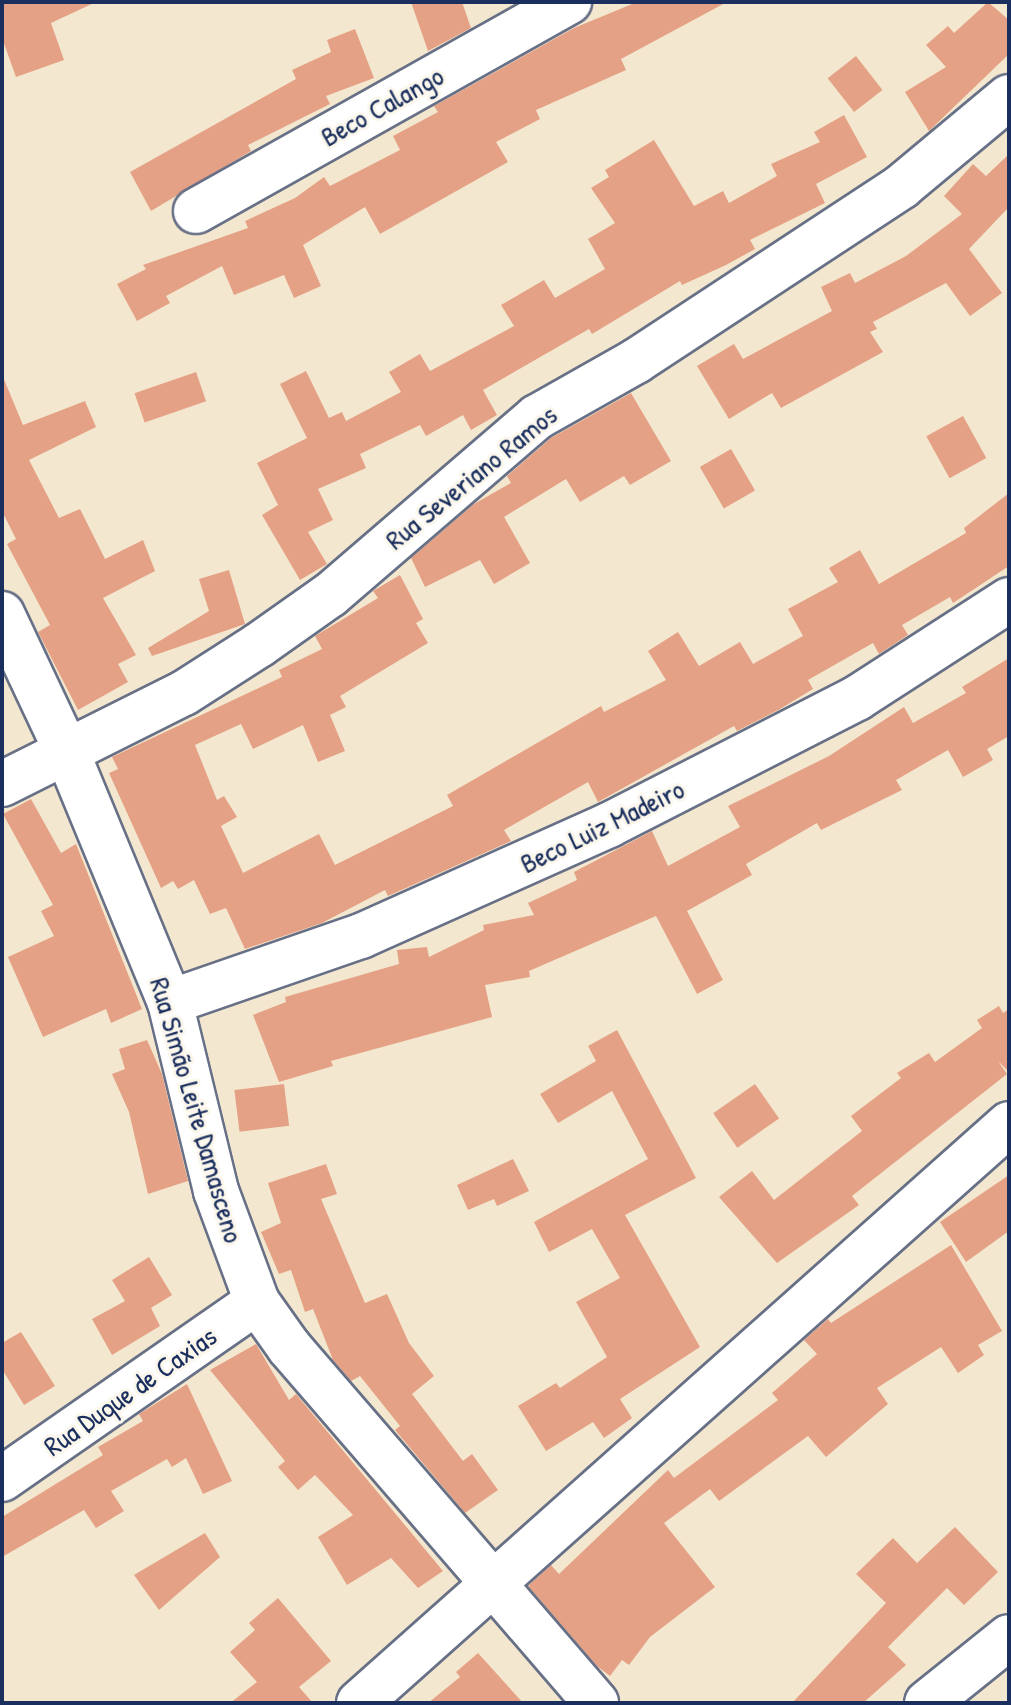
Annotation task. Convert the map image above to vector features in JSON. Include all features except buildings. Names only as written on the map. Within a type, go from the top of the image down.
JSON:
[{"type":"street","name":"Beco Calango","points":[[196,211],[569,2]]},
{"type":"street","name":"Rua Severiano Ramos","points":[[2,784],[184,693],[271,637],[330,595],[537,417],[636,361],[902,186],[1009,97]]},
{"type":"street","name":"Beco Luiz Madeiro","points":[[170,1002],[361,936],[609,825],[857,698],[1009,600]]},
{"type":"street","name":"Rua Simão Leite Damasceno","points":[[2,614],[66,750],[170,1002],[216,1191],[257,1302],[492,1586],[596,1703]]},
{"type":"street","points":[[359,1703],[1009,1124]]},
{"type":"street","name":"Rua Duque de Caxias","points":[[2,1479],[257,1302]]},
{"type":"street","points":[[927,1703],[1009,1637]]}]
